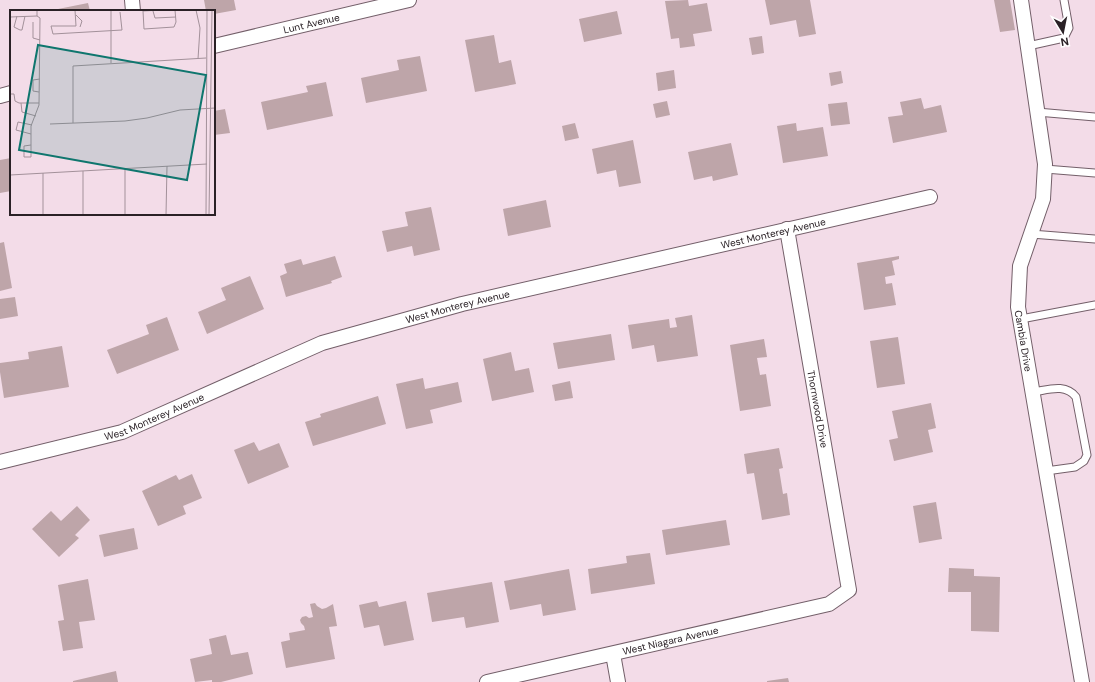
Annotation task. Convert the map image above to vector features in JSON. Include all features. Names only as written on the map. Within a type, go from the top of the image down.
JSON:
[{"type":"street","points":[[132,0],[133,10]]},
{"type":"street","name":"Lunt Avenue","points":[[215,46],[408,0]]},
{"type":"street","name":"Cambia Drive","points":[[1021,0],[1045,169],[1043,199],[1020,266],[1018,307],[1082,682]]},
{"type":"street","points":[[0,96],[10,93]]},
{"type":"street","name":"West Monterey Avenue","points":[[0,462],[122,432],[322,343],[462,304],[930,197]]},
{"type":"street","name":"Thornwood Drive","points":[[787,229],[849,590]]},
{"type":"street","name":"West Niagara Avenue","points":[[488,682],[829,604],[849,590]]},
{"type":"street","points":[[613,654],[618,682]]},
{"type":"lane","points":[[1028,46],[1064,38],[1069,28],[1064,0]]},
{"type":"lane","points":[[1037,112],[1095,117]]},
{"type":"lane","points":[[1045,169],[1095,173]]},
{"type":"lane","points":[[1031,234],[1095,239]]},
{"type":"lane","points":[[1021,319],[1095,305]]},
{"type":"lane","points":[[1033,392],[1062,388],[1072,391],[1076,397],[1087,455],[1084,461],[1075,467],[1046,471]]},
{"type":"building","points":[[204,0],[234,0],[236,10],[215,14],[215,10],[206,10]]},
{"type":"building","points":[[688,0],[689,6],[707,3],[712,31],[693,34],[695,46],[680,48],[679,38],[671,39],[665,1]]},
{"type":"building","points":[[765,0],[810,0],[816,34],[799,37],[796,20],[770,25]]},
{"type":"building","points":[[994,0],[1010,0],[1015,30],[1000,32]]},
{"type":"building","points":[[88,3],[90,10],[53,10]]},
{"type":"building","points":[[617,11],[622,34],[584,42],[579,19]]},
{"type":"building","points":[[494,35],[499,63],[511,60],[516,84],[475,92],[465,40]]},
{"type":"building","points":[[762,36],[764,53],[752,55],[749,38]]},
{"type":"building","points":[[420,56],[427,91],[366,103],[361,78],[399,70],[397,60]]},
{"type":"building","points":[[674,70],[676,88],[658,91],[656,73]]},
{"type":"building","points":[[841,71],[843,83],[831,86],[829,73]]},
{"type":"building","points":[[326,82],[333,116],[267,130],[261,102],[308,92],[306,86]]},
{"type":"building","points":[[921,98],[924,109],[941,105],[947,132],[893,143],[888,117],[903,115],[900,102]]},
{"type":"building","points":[[667,101],[670,115],[656,118],[653,104]]},
{"type":"building","points":[[847,102],[850,124],[831,126],[828,104]]},
{"type":"building","points":[[225,109],[230,133],[215,135],[215,111]]},
{"type":"building","points":[[575,123],[579,138],[565,141],[562,126]]},
{"type":"building","points":[[796,123],[797,131],[823,127],[828,156],[783,163],[777,126]]},
{"type":"building","points":[[633,140],[641,183],[619,187],[616,170],[597,174],[592,149]]},
{"type":"building","points":[[731,143],[738,175],[713,181],[712,176],[694,180],[688,152]]},
{"type":"building","points":[[10,158],[10,191],[0,193],[0,160]]},
{"type":"building","points":[[546,200],[551,227],[508,236],[503,209]]},
{"type":"building","points":[[431,207],[440,250],[414,256],[412,246],[387,252],[382,231],[408,226],[405,212]]},
{"type":"building","points":[[4,242],[12,288],[0,291],[0,243]]},
{"type":"building","points":[[335,256],[342,277],[331,281],[332,283],[286,297],[280,276],[287,273],[284,264],[301,259],[303,265]]},
{"type":"building","points":[[899,256],[899,259],[892,261],[895,275],[885,277],[886,284],[892,283],[896,305],[864,310],[857,263]]},
{"type":"building","points":[[250,276],[264,309],[207,334],[198,312],[226,300],[221,288]]},
{"type":"building","points":[[15,297],[18,316],[0,319],[0,299]]},
{"type":"building","points":[[692,315],[698,356],[657,362],[654,345],[632,349],[628,325],[669,319],[670,328],[677,327],[675,318]]},
{"type":"building","points":[[167,317],[179,350],[117,374],[107,350],[149,334],[146,325]]},
{"type":"building","points":[[611,334],[615,360],[558,369],[553,343]]},
{"type":"building","points":[[898,337],[905,384],[877,388],[870,341]]},
{"type":"building","points":[[764,339],[767,357],[757,358],[760,375],[766,374],[771,406],[740,411],[730,345]]},
{"type":"building","points":[[62,346],[69,387],[4,398],[0,363],[29,359],[28,352]]},
{"type":"building","points":[[511,352],[515,371],[529,368],[534,392],[492,401],[483,359]]},
{"type":"building","points":[[423,378],[425,389],[458,382],[462,402],[430,410],[433,423],[406,429],[396,384]]},
{"type":"building","points":[[570,381],[573,398],[555,401],[552,385]]},
{"type":"building","points":[[378,396],[386,424],[313,446],[305,422],[321,417],[320,414]]},
{"type":"building","points":[[931,403],[936,428],[928,430],[933,452],[894,461],[889,440],[898,438],[892,411]]},
{"type":"building","points":[[254,442],[259,451],[279,443],[289,467],[248,484],[234,450]]},
{"type":"building","points":[[779,448],[783,468],[779,469],[783,494],[787,493],[790,515],[762,520],[754,473],[747,474],[744,454]]},
{"type":"building","points":[[192,474],[202,498],[183,506],[186,514],[158,526],[142,491],[176,475],[179,480]]},
{"type":"building","points":[[936,502],[942,539],[919,543],[913,506]]},
{"type":"building","points":[[77,506],[90,520],[75,535],[79,538],[59,557],[32,529],[51,511],[61,521]]},
{"type":"building","points":[[726,520],[730,545],[666,555],[662,530]]},
{"type":"building","points":[[134,528],[138,549],[104,557],[99,535]]},
{"type":"building","points":[[650,553],[655,584],[591,594],[588,569],[627,563],[626,556]]},
{"type":"building","points":[[949,568],[974,569],[974,576],[1000,577],[999,632],[971,631],[971,592],[948,592]]},
{"type":"building","points":[[569,569],[576,610],[543,616],[541,604],[510,610],[504,581]]},
{"type":"building","points":[[88,579],[95,620],[79,622],[83,648],[63,651],[58,621],[64,620],[58,585]]},
{"type":"building","points":[[492,582],[499,622],[466,628],[464,617],[432,622],[427,593]]},
{"type":"building","points":[[377,601],[379,607],[406,601],[414,640],[384,646],[379,625],[364,628],[359,605]]},
{"type":"building","points":[[315,603],[322,609],[333,604],[337,626],[329,627],[335,659],[286,668],[281,642],[290,640],[289,633],[305,630],[300,620],[302,617],[306,616],[309,618],[313,617],[310,604]]},
{"type":"building","points":[[226,635],[231,655],[248,652],[253,674],[221,682],[212,682],[212,680],[195,682],[190,659],[212,654],[209,639]]},
{"type":"building","points":[[116,671],[118,682],[73,682],[73,681]]},
{"type":"building","points":[[788,678],[789,682],[767,682],[767,681]]}]
